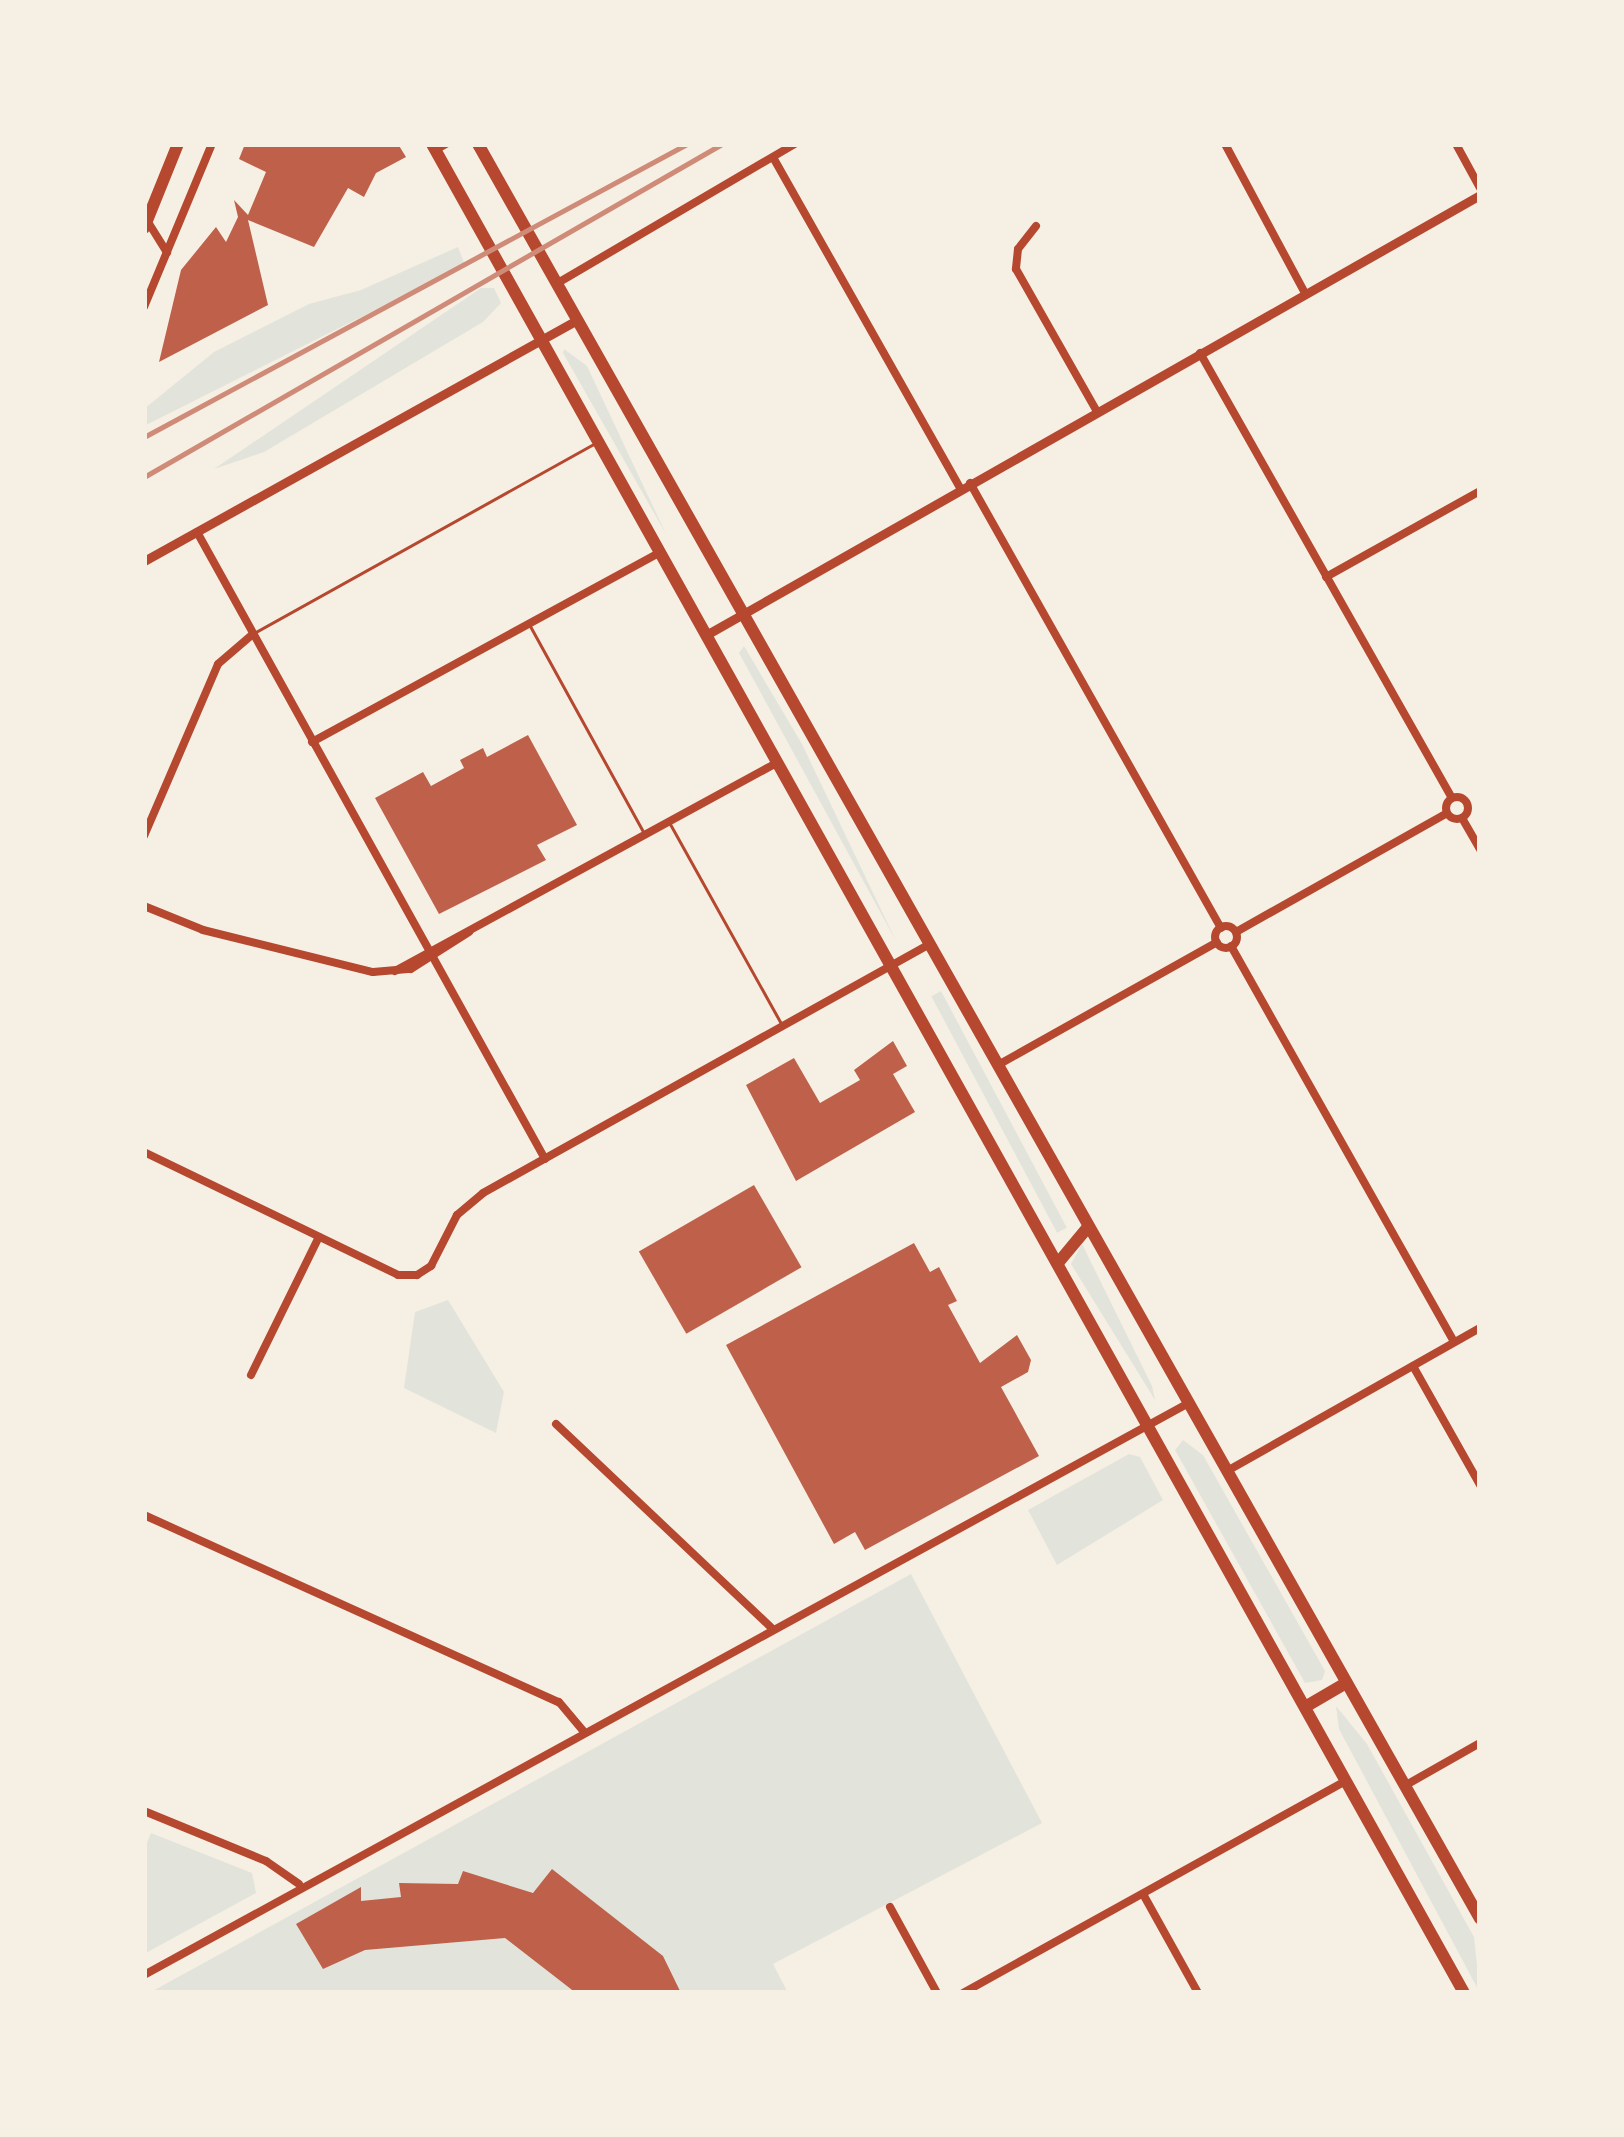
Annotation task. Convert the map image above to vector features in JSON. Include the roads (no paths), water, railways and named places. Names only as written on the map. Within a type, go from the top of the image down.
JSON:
[{"type":"highway","points":[[146,224],[178,144]]},
{"type":"highway","points":[[478,144],[1480,1918]]},
{"type":"highway","points":[[438,146],[776,763],[1464,1993]]},
{"type":"highway","points":[[1058,1263],[1088,1227]]},
{"type":"highway","points":[[1305,1707],[1346,1683]]},
{"type":"main road","points":[[706,635],[1480,192]]},
{"type":"main road","points":[[145,559],[576,321]]},
{"type":"street","points":[[144,307],[212,144]]},
{"type":"street","points":[[556,284],[795,144]]},
{"type":"street","points":[[1225,144],[1305,293]]},
{"type":"street","points":[[1456,144],[1480,192]]},
{"type":"street","points":[[773,159],[1221,928],[1236,932]]},
{"type":"street","points":[[146,224],[167,253]]},
{"type":"street","points":[[1036,226],[1015,256],[1016,269],[1096,410]]},
{"type":"street","points":[[1199,352],[1451,798],[1447,813],[1236,932],[1231,946]]},
{"type":"street","points":[[1326,577],[1480,490]]},
{"type":"street","points":[[197,532],[545,1159]]},
{"type":"street","points":[[312,742],[660,553]]},
{"type":"street","points":[[144,836],[218,664],[253,634]]},
{"type":"street","points":[[395,971],[426,948],[472,929],[776,763]]},
{"type":"street","points":[[1451,798],[1466,802],[1480,794]]},
{"type":"street","points":[[1462,818],[1466,802]]},
{"type":"street","points":[[1447,813],[1462,818],[1480,849]]},
{"type":"street","points":[[144,905],[202,930],[395,971],[432,958],[472,929]]},
{"type":"street","points":[[997,1066],[1217,942],[1221,928]]},
{"type":"street","points":[[1217,942],[1231,946],[1454,1342]]},
{"type":"street","points":[[144,1152],[398,1275],[417,1275],[431,1266],[464,1207],[928,945]]},
{"type":"street","points":[[251,1375],[320,1238]]},
{"type":"street","points":[[1226,1472],[1480,1328]]},
{"type":"street","points":[[1412,1366],[1480,1485]]},
{"type":"street","points":[[144,1975],[299,1884],[1186,1404]]},
{"type":"street","points":[[556,1424],[772,1628]]},
{"type":"street","points":[[144,1515],[559,1702],[585,1733]]},
{"type":"street","points":[[1405,1786],[1480,1743]]},
{"type":"street","points":[[963,1993],[1346,1781]]},
{"type":"street","points":[[144,1810],[266,1861],[299,1884]]},
{"type":"street","points":[[1143,1894],[1198,1993]]},
{"type":"street","points":[[890,1907],[937,1993]]},
{"type":"lane","points":[[253,634],[599,442]]},
{"type":"lane","points":[[529,624],[645,835]]},
{"type":"lane","points":[[669,822],[783,1027]]},
{"type":"railway","points":[[144,437],[687,144]]},
{"type":"railway","points":[[144,477],[722,144]]}]
